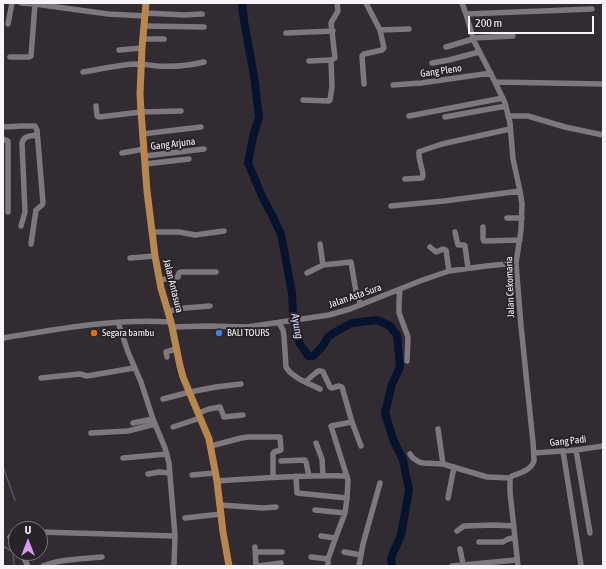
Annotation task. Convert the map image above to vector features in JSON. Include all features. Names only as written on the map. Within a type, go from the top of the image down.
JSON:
[{"type":"main road","name":"Jalan Antasura","points":[[146,3],[140,94],[142,134],[155,256],[172,325],[180,366],[209,439],[217,481],[229,566]]},
{"type":"street","points":[[8,24],[12,3]]},
{"type":"street","points":[[21,3],[108,14],[202,14]]},
{"type":"street","points":[[309,61],[331,60],[336,58],[331,22],[338,11],[337,3]]},
{"type":"street","points":[[364,84],[362,56],[364,54],[383,50],[384,48],[380,30],[366,3]]},
{"type":"street","name":"Jalan Cekomaria","points":[[462,3],[473,38],[496,82],[506,106],[512,153],[522,204],[520,240],[516,263],[534,463],[530,468],[510,478]]},
{"type":"street","points":[[10,57],[31,56],[33,4]]},
{"type":"street","points":[[466,14],[592,9]]},
{"type":"street","points":[[144,26],[204,27]]},
{"type":"street","points":[[380,30],[409,29]]},
{"type":"street","points":[[286,33],[333,31]]},
{"type":"street","points":[[446,47],[473,38],[513,36]]},
{"type":"street","points":[[143,39],[164,40]]},
{"type":"street","points":[[119,50],[142,48]]},
{"type":"street","points":[[432,63],[480,52]]},
{"type":"street","points":[[303,100],[323,102],[330,100],[332,87],[331,60]]},
{"type":"street","points":[[83,72],[117,65],[142,64],[182,66],[204,62]]},
{"type":"street","name":"Gang Pleno","points":[[393,85],[421,83],[491,73]]},
{"type":"street","points":[[496,82],[603,84]]},
{"type":"street","points":[[409,116],[503,98]]},
{"type":"street","points":[[96,106],[96,114],[99,117],[141,112],[181,111]]},
{"type":"street","points":[[445,117],[506,106]]},
{"type":"street","points":[[508,116],[528,116],[565,128],[603,135]]},
{"type":"street","points":[[3,127],[35,126],[36,128],[43,203],[36,210],[31,244]]},
{"type":"street","points":[[142,134],[201,127]]},
{"type":"street","points":[[404,179],[422,178],[422,165],[419,155],[419,152],[421,151],[442,144],[510,129]]},
{"type":"street","points":[[21,226],[25,212],[22,143],[24,137],[37,135]]},
{"type":"street","points":[[3,139],[8,141],[8,212]]},
{"type":"street","name":"Gang Arjuna","points":[[122,153],[204,149]]},
{"type":"street","points":[[145,164],[189,159]]},
{"type":"street","points":[[391,206],[444,202],[520,191]]},
{"type":"street","points":[[507,218],[522,218]]},
{"type":"street","points":[[483,227],[484,241],[520,240]]},
{"type":"street","points":[[152,232],[177,232],[195,235],[224,231]]},
{"type":"street","points":[[455,232],[458,245],[465,246],[468,268]]},
{"type":"street","points":[[320,244],[323,265]]},
{"type":"street","points":[[430,247],[436,252],[446,250],[449,271]]},
{"type":"street","points":[[130,258],[155,256]]},
{"type":"street","points":[[307,273],[323,265],[351,262],[356,291],[361,305]]},
{"type":"street","name":"Jalan Asta Sura","points":[[3,338],[118,322],[140,321],[172,325],[247,327],[286,322],[303,318],[329,315],[361,305],[420,280],[449,271],[516,263]]},
{"type":"street","points":[[160,280],[178,277],[179,273],[181,272],[216,272]]},
{"type":"street","points":[[400,289],[399,313],[408,337],[407,361]]},
{"type":"street","points":[[168,311],[210,306]]},
{"type":"street","points":[[118,322],[167,454],[175,536],[174,566]]},
{"type":"street","points":[[279,323],[283,330],[284,336],[286,367],[290,372],[305,382],[320,389]]},
{"type":"street","points":[[167,357],[166,352],[176,349]]},
{"type":"street","points":[[41,378],[80,374],[87,376],[134,368]]},
{"type":"street","points":[[305,382],[321,370],[330,387],[341,386],[361,446]]},
{"type":"street","points":[[164,399],[190,392],[241,384]]},
{"type":"street","points":[[173,427],[209,409],[220,407],[224,417],[243,415]]},
{"type":"street","points":[[133,423],[154,421]]},
{"type":"street","points":[[91,433],[128,432],[154,421]]},
{"type":"street","points":[[328,566],[328,559],[345,513],[348,480],[331,426],[352,422]]},
{"type":"street","points":[[438,429],[443,464]]},
{"type":"street","points":[[210,446],[241,438],[280,437],[281,450],[272,454],[273,477]]},
{"type":"street","points":[[316,443],[322,460],[323,476]]},
{"type":"street","name":"Gang Padi","points":[[534,453],[576,450],[603,446]]},
{"type":"street","points":[[576,450],[590,533]]},
{"type":"street","points":[[563,451],[581,565]]},
{"type":"street","points":[[122,458],[167,454]]},
{"type":"street","points":[[410,454],[413,458],[423,463],[443,464],[486,477],[510,478],[517,563],[463,564],[452,566]]},
{"type":"street","points":[[281,461],[305,460],[309,476]]},
{"type":"street","points":[[448,498],[454,467]]},
{"type":"street","points":[[148,474],[159,472],[169,473]]},
{"type":"street","points":[[192,476],[215,473]]},
{"type":"street","points":[[217,481],[296,476],[346,476]]},
{"type":"street","points":[[296,476],[297,494],[347,498]]},
{"type":"street","points":[[359,566],[360,554],[380,483]]},
{"type":"street","points":[[220,505],[263,508],[276,507]]},
{"type":"street","points":[[314,510],[345,513]]},
{"type":"street","points":[[186,518],[221,514]]},
{"type":"street","points":[[457,531],[464,526],[514,526]]},
{"type":"street","points":[[48,532],[175,536]]},
{"type":"street","points":[[321,536],[335,538]]},
{"type":"street","points":[[479,542],[503,542],[514,538]]},
{"type":"street","points":[[460,549],[463,564]]},
{"type":"street","points":[[281,563],[257,566],[255,550],[282,552]]},
{"type":"street","points":[[344,552],[360,554]]},
{"type":"street","points":[[43,566],[102,556]]},
{"type":"street","points":[[311,557],[328,559]]},
{"type":"waterway","name":"Ayung","points":[[242,3],[259,117],[248,163],[262,196],[281,234],[292,293],[293,312],[300,344],[308,356],[313,356],[322,347],[328,337],[335,332],[352,323],[377,320],[390,326],[397,335],[400,367],[392,384],[385,413],[393,439],[403,460],[409,490],[401,535],[391,558],[392,566]]},
{"type":"waterway","points":[[3,467],[15,500]]},
{"type":"waterway","points":[[3,546],[13,552],[14,566]]},
{"type":"place","name":"Segara bambu","points":[[94,333]]},
{"type":"place","name":"BALI TOURS","points":[[219,333]]}]
